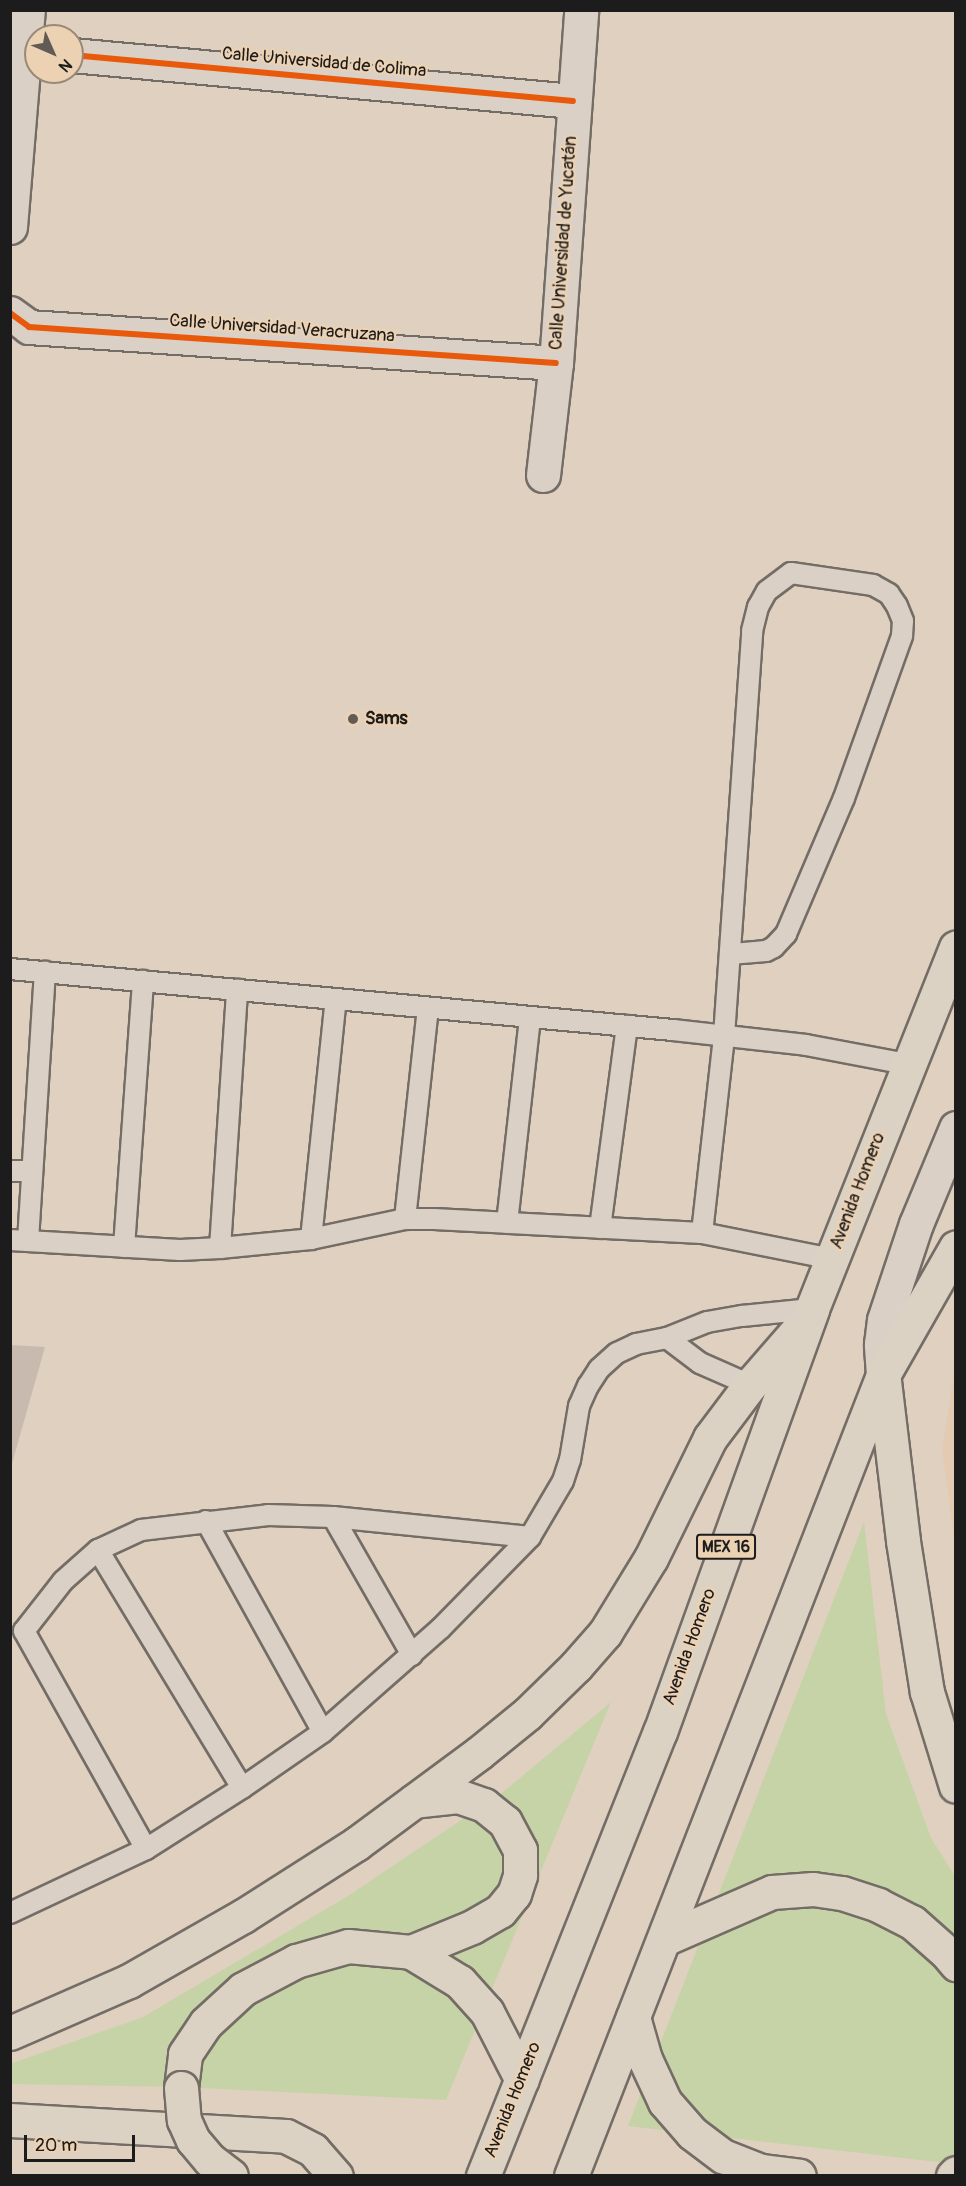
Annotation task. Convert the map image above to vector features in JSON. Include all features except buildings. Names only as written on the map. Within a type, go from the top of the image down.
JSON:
[{"type":"main road","name":"Avenida Homero","points":[[483,2175],[660,1732],[810,1314],[907,1064],[956,948]]},
{"type":"main road","points":[[571,2175],[884,1375],[956,1247]]},
{"type":"main road","points":[[10,2033],[129,1981],[243,1916],[356,1844],[527,1714],[576,1666],[605,1633],[651,1557],[710,1438],[750,1385],[810,1314]]},
{"type":"main road","points":[[884,1375],[903,1541],[927,1692],[956,1786]]},
{"type":"main road","points":[[411,1952],[472,1927],[500,1911],[514,1894],[519,1875],[520,1850],[505,1822],[484,1805],[458,1796],[413,1801]]},
{"type":"main road","points":[[664,1939],[772,1892],[813,1889],[842,1893],[878,1905],[912,1922],[956,1964]]},
{"type":"main road","points":[[231,2175],[210,2160],[194,2140],[184,2120],[181,2088],[185,2055],[206,2023],[243,1989],[296,1960],[348,1946],[411,1952],[460,1982],[487,2012],[522,2080]]},
{"type":"main road","points":[[633,2017],[645,2059],[665,2102],[692,2133],[723,2156],[756,2173],[799,2175]]},
{"type":"main road","points":[[10,2121],[286,2136],[313,2150],[336,2175]]},
{"type":"street","name":"Calle Universidad de Yucatán","points":[[543,475],[556,363],[581,10]]},
{"type":"street","name":"Calle Universidad de Colima","points":[[84,56],[573,101]]},
{"type":"street","points":[[10,227],[27,84]]},
{"type":"street","name":"Calle Universidad Veracruzana","points":[[10,313],[29,327],[556,363]]},
{"type":"street","points":[[884,1375],[881,1344],[884,1320],[916,1224],[956,1128]]},
{"type":"lane","points":[[702,1233],[724,1036],[752,631],[758,606],[767,591],[790,573],[873,585],[889,594],[897,606],[903,621],[902,636],[844,798],[786,934],[774,947],[766,951],[730,954]]},
{"type":"lane","points":[[10,969],[724,1036],[806,1046],[907,1064]]},
{"type":"lane","points":[[45,972],[32,1171],[19,1241],[180,1250],[220,1248],[311,1239],[405,1219],[702,1233],[832,1259]]},
{"type":"lane","points":[[124,1247],[143,981]]},
{"type":"lane","points":[[220,1248],[237,990]]},
{"type":"lane","points":[[311,1239],[336,999]]},
{"type":"lane","points":[[405,1219],[428,1008]]},
{"type":"lane","points":[[507,1223],[530,1017]]},
{"type":"lane","points":[[600,1228],[627,1026]]},
{"type":"lane","points":[[10,1171],[32,1171]]},
{"type":"lane","points":[[13,1906],[146,1849],[242,1788],[323,1732],[412,1655],[530,1537],[563,1481],[570,1460],[579,1406],[593,1378],[617,1353],[636,1344],[667,1338],[707,1322],[742,1316],[810,1314]]},
{"type":"lane","points":[[667,1338],[700,1363],[750,1385]]},
{"type":"lane","points":[[146,1849],[17,1636],[63,1581],[98,1550],[141,1530],[268,1515],[333,1517],[530,1537]]},
{"type":"lane","points":[[333,1517],[412,1655]]},
{"type":"lane","points":[[206,1521],[323,1732]]},
{"type":"lane","points":[[98,1550],[242,1788]]},
{"type":"shaded area","points":[[955,1366],[955,1545],[942,1449]]},
{"type":"green space","points":[[864,1522],[886,1714],[931,1838],[955,1876],[955,2164],[628,2126]]},
{"type":"green space","points":[[611,1702],[446,2100],[181,2087],[11,2084],[10,2064],[143,2017],[348,1896],[503,1792]]},
{"type":"cycle path","points":[[84,56],[573,101]]},
{"type":"cycle path","points":[[10,313],[29,327],[556,363]]},
{"type":"place","name":"Sams","points":[[353,719]]}]
